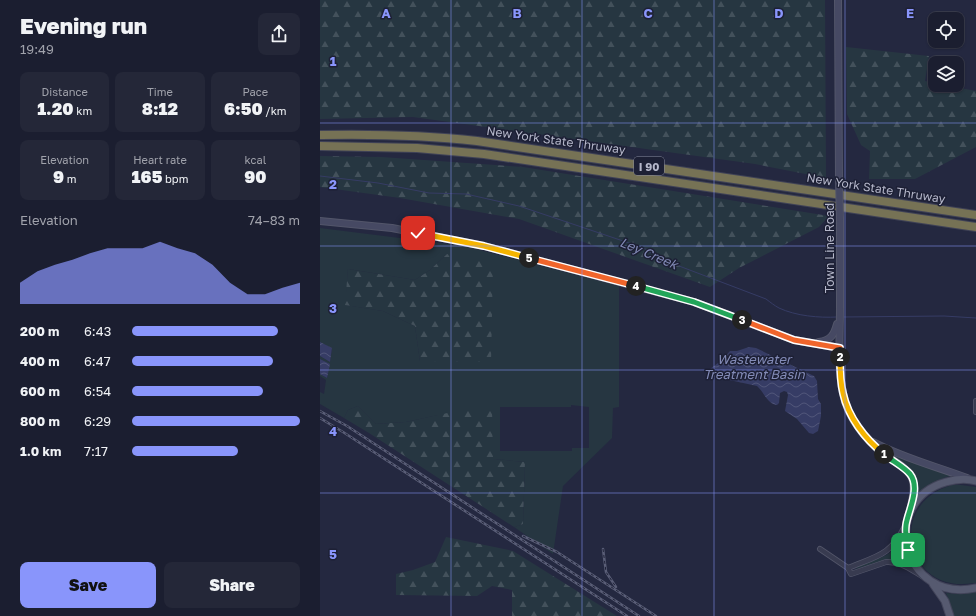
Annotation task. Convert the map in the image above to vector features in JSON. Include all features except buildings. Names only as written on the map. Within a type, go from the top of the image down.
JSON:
[{"type":"highway","name":"New York State Thruway","points":[[320,135],[388,134],[443,137],[477,141],[976,216]]},
{"type":"highway","name":"New York State Thruway","points":[[320,146],[388,146],[484,154],[976,227]]},
{"type":"main road","points":[[973,480],[956,480],[940,484],[926,492],[910,511],[906,535],[911,559],[923,576],[933,583],[957,590],[976,588]]},
{"type":"main road","points":[[933,583],[945,601],[950,616]]},
{"type":"street","name":"Town Line Road","points":[[838,0],[840,219],[840,314],[838,326]]},
{"type":"street","points":[[320,221],[392,228],[484,246],[694,302],[780,335],[813,344],[840,348]]},
{"type":"street","points":[[813,344],[827,341],[831,338],[838,326]]},
{"type":"street","points":[[838,326],[840,378],[848,409],[853,419],[869,440],[912,476],[914,494],[910,511]]},
{"type":"street","points":[[976,401],[976,412]]},
{"type":"street","points":[[869,440],[904,457],[973,480]]},
{"type":"street","points":[[848,568],[888,551],[899,538],[907,523]]},
{"type":"street","points":[[820,549],[848,568],[851,574],[886,562],[891,562],[906,566],[923,576]]},
{"type":"green space","points":[[320,0],[825,0],[826,178],[755,164],[413,117],[320,119]]},
{"type":"green space","points":[[846,47],[929,56],[925,81],[928,82],[928,92],[964,92],[964,89],[976,91],[976,147],[915,179],[869,179],[870,151],[861,145],[847,114]]},
{"type":"green space","points":[[320,156],[381,157],[523,167],[829,216],[819,227],[739,268],[710,287],[519,219],[400,198],[320,187]]},
{"type":"green space","points":[[320,228],[464,246],[619,286],[619,407],[613,408],[612,438],[563,486],[553,554],[514,527],[523,524],[525,462],[493,459],[439,415],[406,422],[376,424],[358,406],[348,410],[344,418],[320,404],[320,392],[324,394],[326,380],[320,376],[320,374],[327,378],[329,364],[320,359],[320,356],[330,362],[332,349],[320,342]],"holes":[[[447,254],[420,361],[415,326],[383,311],[346,305],[348,269],[415,280],[430,270]],[[571,405],[589,407],[589,448],[572,448],[572,451],[500,451],[500,407],[571,407]]]},
{"type":"green space","points":[[447,254],[493,264],[491,362],[420,361],[415,326],[383,311],[345,305],[348,269],[415,280],[430,270]]},
{"type":"green space","points":[[358,406],[376,424],[406,422],[475,407],[492,407],[493,459],[525,462],[523,524],[514,527],[344,418],[348,410]]},
{"type":"green space","points":[[891,455],[951,476],[932,484],[916,498],[917,486],[914,476],[908,468]]},
{"type":"green space","points":[[952,485],[976,487],[976,583],[951,583],[932,575],[919,562],[912,546],[912,528],[918,510],[931,495]]},
{"type":"green space","points":[[446,537],[513,551],[617,616],[512,616],[512,590],[492,586],[477,596],[396,595],[396,574],[435,562]]},
{"type":"green space","points":[[901,542],[912,567],[898,560],[887,559],[856,569],[857,567],[887,555]]},
{"type":"green space","points":[[976,592],[976,616],[953,616],[946,593],[960,594]]},
{"type":"water","points":[[320,342],[332,348],[330,362],[320,356]]},
{"type":"water","name":"Wastewater Treatment Basin","points":[[749,347],[756,348],[814,376],[817,381],[818,399],[821,404],[821,416],[818,431],[813,434],[809,433],[797,419],[785,411],[788,395],[787,392],[784,391],[780,393],[779,403],[777,405],[768,400],[757,386],[711,376],[710,369],[722,360],[730,351],[737,351]]},
{"type":"water","points":[[320,359],[330,364],[327,378],[320,374]]},
{"type":"waterway","name":"Ley Creek","points":[[320,176],[378,183],[429,193],[466,194],[519,206],[644,248],[658,258],[766,299],[777,307],[786,311],[808,316],[837,317]]},
{"type":"waterway","name":"Ley Creek","points":[[843,317],[944,316],[976,318]]},
{"type":"railway","points":[[320,411],[347,426],[639,616]]},
{"type":"railway","points":[[320,418],[627,616]]},
{"type":"railway","points":[[523,536],[557,552],[656,616]]},
{"type":"railway","points":[[603,549],[606,572],[616,587]]},
{"type":"route","points":[[418,233],[484,246],[650,289],[721,311],[794,340],[840,348],[840,378],[843,394],[853,419],[878,449],[904,468],[912,476],[914,494],[907,523],[906,535],[908,550]]}]
